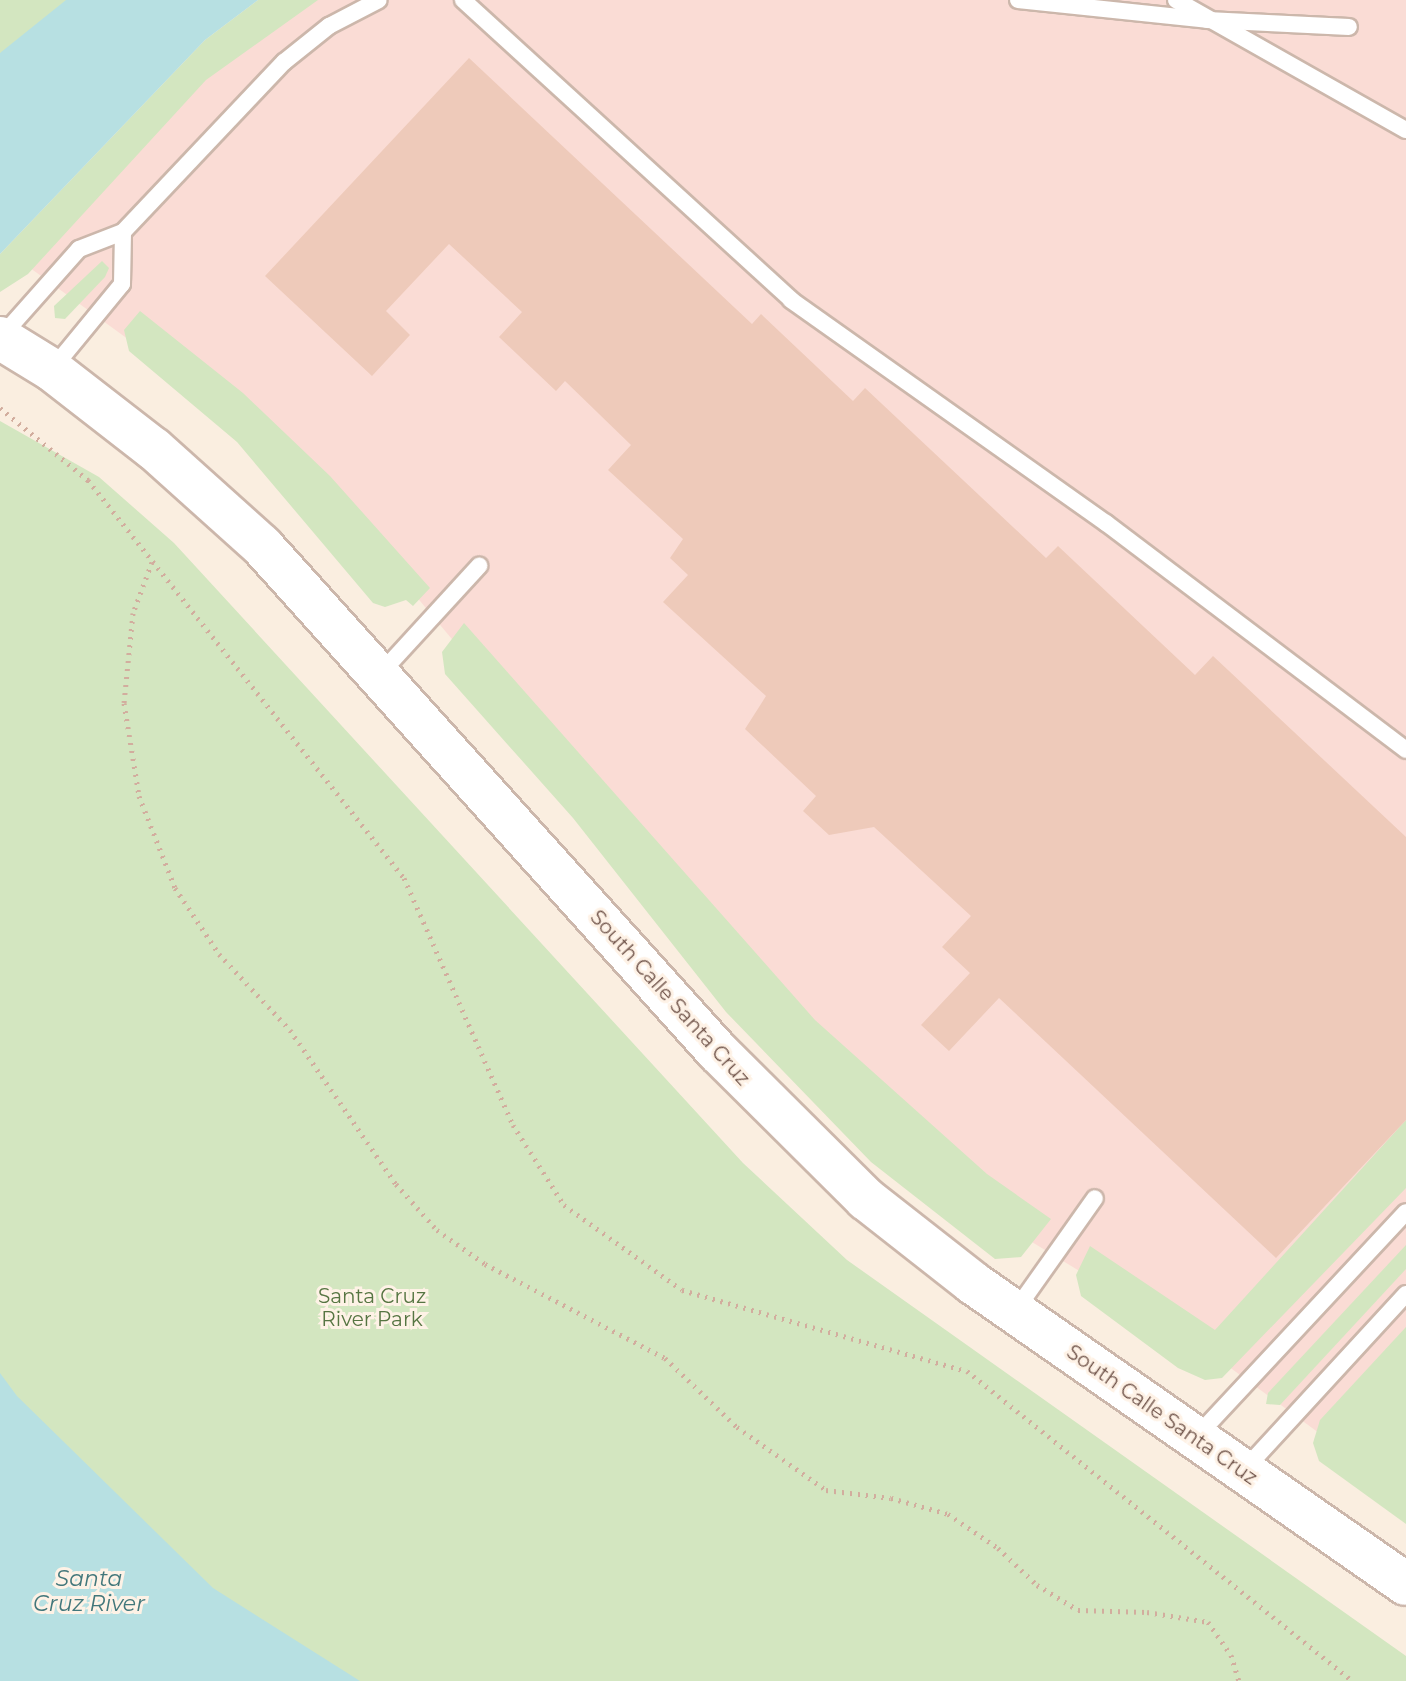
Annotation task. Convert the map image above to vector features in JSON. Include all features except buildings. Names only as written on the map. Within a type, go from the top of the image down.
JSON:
[{"type":"street","name":"South Calle Santa Cruz","points":[[0,338],[52,370],[235,520],[379,674],[789,1127],[900,1227],[1014,1312],[1406,1584]]},
{"type":"lane","points":[[0,338],[79,249],[123,232],[284,62],[329,26],[379,0]]},
{"type":"lane","points":[[463,0],[791,300],[1097,517],[1406,750]]},
{"type":"lane","points":[[1018,0],[1207,20],[1349,27]]},
{"type":"lane","points":[[1176,0],[1406,130]]},
{"type":"lane","points":[[52,370],[122,284],[123,232]]},
{"type":"lane","points":[[379,674],[479,566]]},
{"type":"lane","points":[[1014,1312],[1095,1198]]},
{"type":"lane","points":[[1196,1438],[1406,1212]]},
{"type":"lane","points":[[1242,1471],[1406,1294]]},
{"type":"path","points":[[0,408],[88,480],[404,878],[513,1125],[564,1205],[682,1290],[967,1371],[1353,1681]]},
{"type":"path","points":[[152,561],[133,613],[124,703],[139,796],[175,888],[219,954],[290,1030],[396,1184],[437,1230],[485,1264],[665,1358],[737,1427],[826,1490],[891,1498],[948,1514],[998,1548],[1037,1585],[1078,1610],[1147,1612],[1208,1622],[1231,1655],[1239,1681]]},
{"type":"shaded area","points":[[271,0],[1406,0],[1406,1497],[1194,1341],[968,1203],[789,1042],[405,583],[187,382],[15,257]]},
{"type":"green space","points":[[0,0],[71,0],[0,56]]},
{"type":"green space","points":[[258,0],[318,0],[206,80],[28,274],[0,292],[0,254],[205,40]]},
{"type":"green space","points":[[102,261],[109,268],[105,277],[65,319],[55,318],[54,306]]},
{"type":"green space","points":[[140,311],[243,393],[330,476],[430,588],[413,606],[406,600],[385,607],[373,603],[237,442],[129,351],[124,330]]},
{"type":"green space","name":"Santa Cruz River Park","points":[[0,421],[99,477],[174,543],[743,1163],[847,1260],[1406,1656],[1406,1681],[0,1681]]},
{"type":"green space","points":[[464,623],[815,1020],[987,1174],[1051,1219],[1021,1257],[995,1259],[871,1162],[726,1012],[573,818],[445,674],[442,652]]},
{"type":"green space","points":[[1406,1120],[1406,1188],[1222,1378],[1205,1380],[1178,1368],[1081,1296],[1076,1275],[1090,1246],[1215,1330]]},
{"type":"green space","points":[[1406,1245],[1406,1269],[1280,1405],[1266,1404],[1268,1393]]},
{"type":"green space","points":[[1406,1327],[1406,1524],[1319,1461],[1313,1443],[1320,1420]]},
{"type":"water","points":[[66,0],[258,0],[205,40],[0,254],[0,53]]},
{"type":"water","name":"Santa Cruz River","points":[[0,1373],[17,1396],[213,1588],[360,1681],[0,1681]]}]
